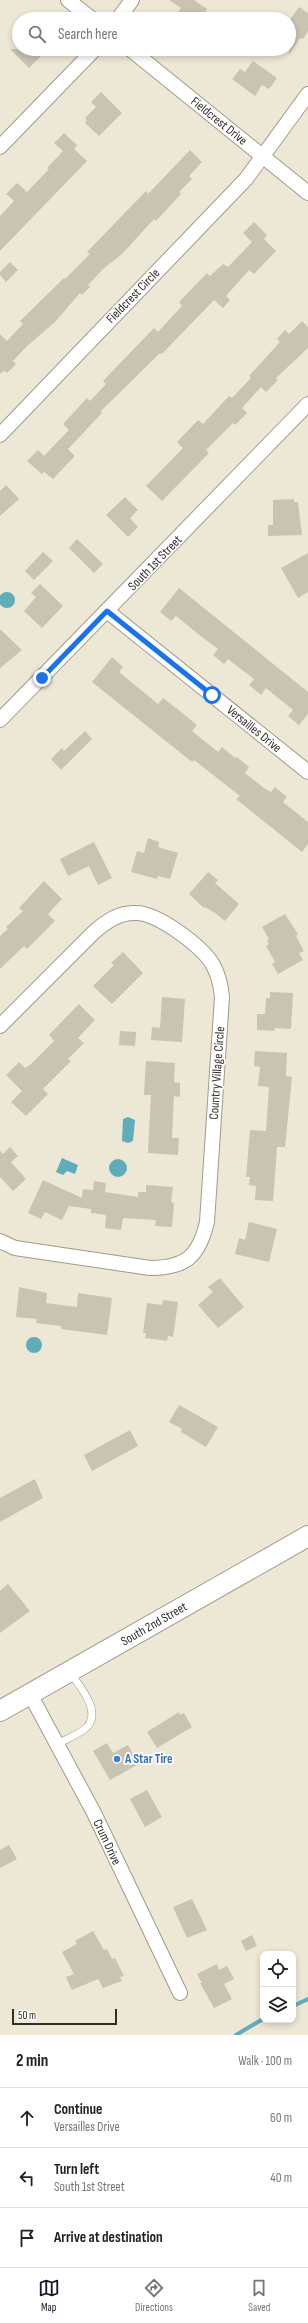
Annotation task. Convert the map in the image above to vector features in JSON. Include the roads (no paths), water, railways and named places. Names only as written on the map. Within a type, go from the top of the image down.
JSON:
[{"type":"main road","name":"South 2nd Street","points":[[0,1711],[308,1536]]},
{"type":"street","points":[[68,0],[83,12]]},
{"type":"street","points":[[123,12],[132,0]]},
{"type":"street","points":[[0,148],[88,56]]},
{"type":"street","name":"Fieldcrest Drive","points":[[139,56],[308,192]]},
{"type":"street","name":"Fieldcrest Circle","points":[[0,435],[246,179],[308,94]]},
{"type":"street","name":"South 1st Street","points":[[0,720],[308,404]]},
{"type":"street","name":"Versailles Drive","points":[[107,611],[307,769]]},
{"type":"street","name":"Country Village Circle","points":[[0,1026],[93,932],[106,921],[122,915],[136,913],[147,914],[163,922],[195,946],[212,963],[221,985],[222,997],[207,1222],[202,1241],[196,1251],[183,1262],[171,1268],[150,1268],[15,1248],[0,1241]]},
{"type":"street","name":"Crum Drive","points":[[30,1694],[94,1813],[180,1993]]},
{"type":"lane","points":[[58,1744],[87,1727],[92,1716],[91,1706],[70,1672]]},
{"type":"water","points":[[7,592],[14,597],[15,600],[10,607],[7,608],[0,603],[-1,600],[4,593]]},
{"type":"water","points":[[128,1117],[135,1120],[133,1141],[128,1143],[122,1141],[123,1119]]},
{"type":"water","points":[[62,1158],[78,1165],[75,1174],[67,1171],[63,1175],[56,1172]]},
{"type":"water","points":[[118,1159],[124,1162],[127,1168],[124,1174],[118,1177],[112,1174],[109,1168],[112,1162]]},
{"type":"water","points":[[34,1337],[41,1342],[42,1345],[37,1352],[34,1353],[27,1348],[26,1345],[31,1338]]},
{"type":"waterway","points":[[296,2005],[308,1999]]},
{"type":"waterway","points":[[236,2035],[260,2021]]},
{"type":"place","name":"A Star Tire","points":[[117,1759]]}]
